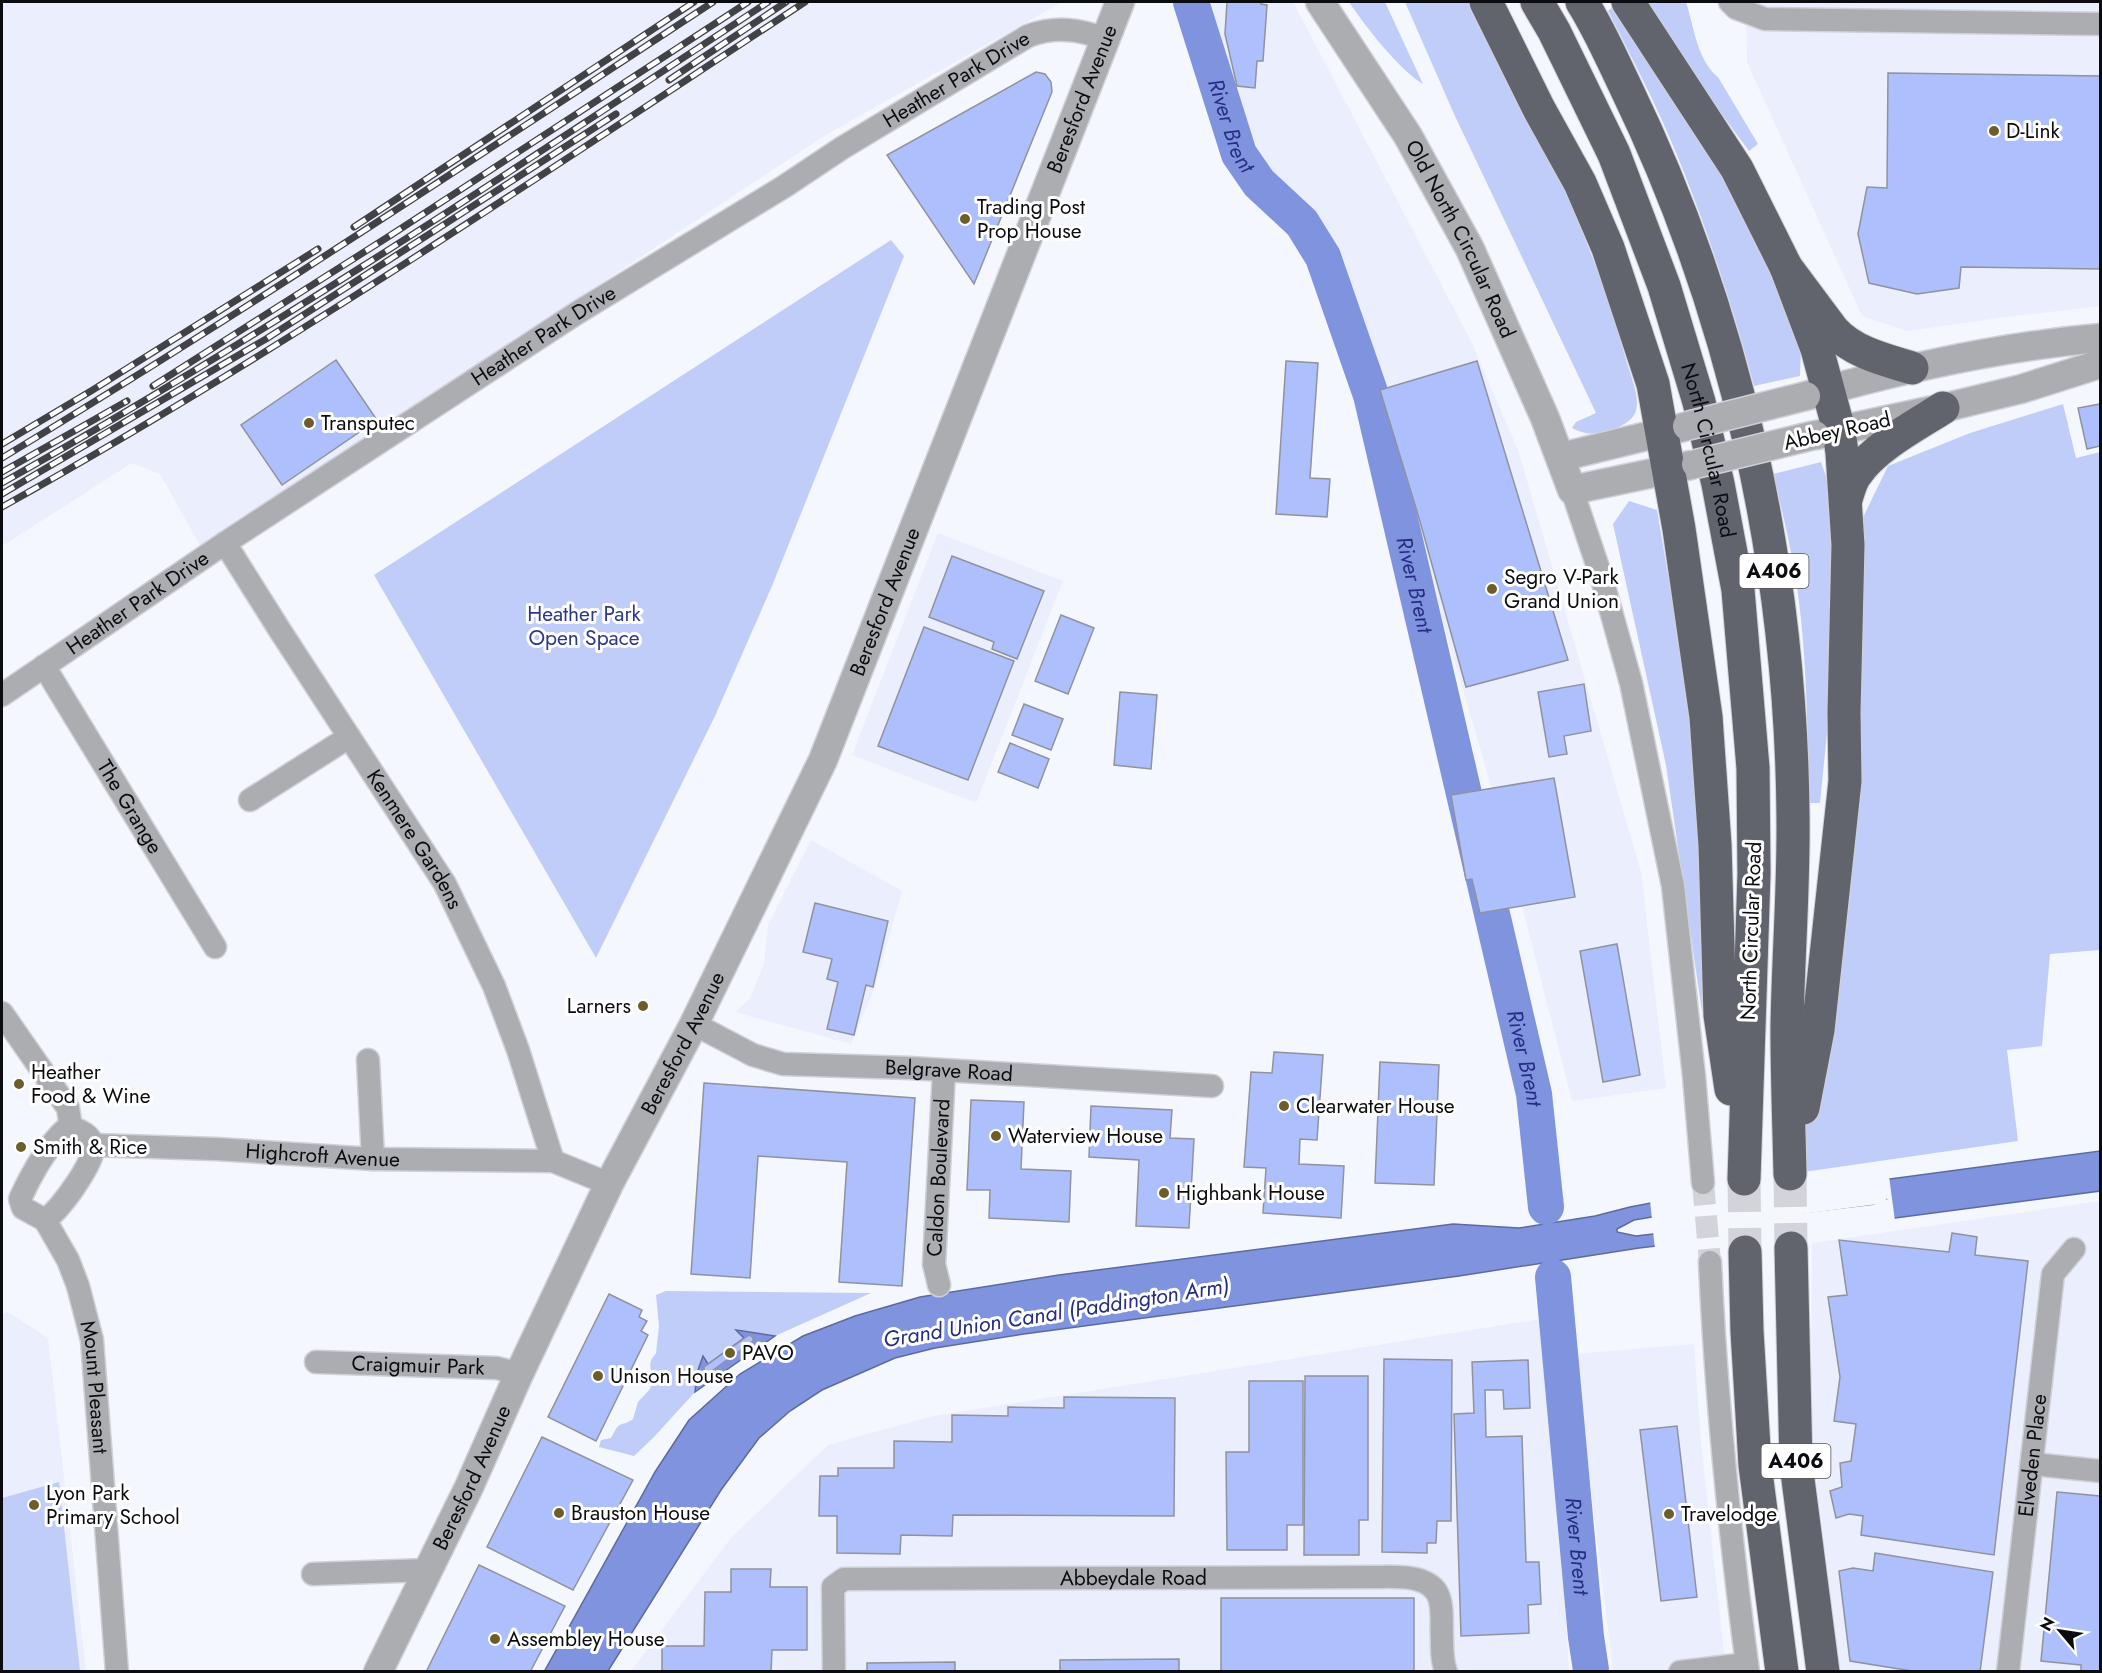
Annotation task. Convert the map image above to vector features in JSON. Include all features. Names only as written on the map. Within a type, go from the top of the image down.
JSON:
[{"type":"highway","points":[[1486,2],[1539,109],[1580,183],[1608,248],[1653,384],[1675,430],[1682,467]]},
{"type":"highway","name":"North Circular Road","points":[[1537,2],[1554,31],[1614,154],[1664,286],[1699,402],[1718,484],[1738,590],[1753,768],[1754,874],[1744,1173],[1720,1015],[1715,845],[1706,717],[1682,467]]},
{"type":"highway","name":"North Circular Road","points":[[1582,2],[1652,141],[1701,271],[1737,392],[1766,525],[1780,618],[1788,704],[1793,815],[1787,1030],[1790,1174],[1818,1030],[1845,781],[1844,712],[1848,545],[1846,499]]},
{"type":"highway","points":[[1628,2],[1737,169],[1786,267],[1817,348],[1817,393],[1827,432],[1842,453],[1846,499]]},
{"type":"highway","points":[[1786,267],[1839,337],[1854,347],[1882,359],[1912,368]]},
{"type":"highway","points":[[1846,499],[1857,472],[1877,452],[1908,429],[1943,408]]},
{"type":"highway","name":"A406","points":[[1791,1248],[1796,1464],[1822,1671]]},
{"type":"highway","name":"A406","points":[[1745,1252],[1755,1465],[1782,1671]]},
{"type":"street","name":"Beresford Avenue","points":[[378,1671],[469,1487],[519,1374],[609,1184],[694,1024],[824,760],[1120,2]]},
{"type":"street","name":"Old North Circular Road","points":[[1320,2],[1408,136],[1470,249],[1561,458],[1572,490]]},
{"type":"street","points":[[1730,2],[1737,8],[1765,19],[2100,24]]},
{"type":"street","name":"Heather Park Drive","points":[[2,694],[225,543],[577,313],[785,186],[842,148],[1028,36],[1043,30],[1061,28],[1105,39]]},
{"type":"street","name":"Abbey Road","points":[[1561,458],[1912,368],[2066,341],[2100,338]]},
{"type":"street","name":"Abbey Road","points":[[1572,490],[1943,408],[2021,389],[2100,364]]},
{"type":"street","points":[[1572,490],[1602,579],[1631,682],[1673,886],[1703,1183]]},
{"type":"street","name":"Kenmere Gardens","points":[[225,543],[445,884],[494,986],[518,1050],[553,1161]]},
{"type":"street","name":"The Grange","points":[[44,666],[215,947]]},
{"type":"street","points":[[250,800],[349,737]]},
{"type":"street","points":[[2,1013],[68,1108],[71,1128]]},
{"type":"street","name":"Belgrave Road","points":[[694,1024],[753,1055],[783,1064],[1212,1086]]},
{"type":"street","points":[[368,1060],[373,1159]]},
{"type":"street","name":"Caldon Boulevard","points":[[939,1285],[934,1264],[944,1071]]},
{"type":"street","points":[[71,1128],[85,1134],[92,1142],[90,1160],[58,1209],[45,1220],[23,1208],[11,1197],[28,1180],[59,1134],[71,1128]]},
{"type":"street","name":"Highcroft Avenue","points":[[92,1145],[216,1149],[373,1159],[553,1161]]},
{"type":"street","points":[[553,1161],[609,1184]]},
{"type":"street","name":"Mount Pleasant","points":[[45,1220],[68,1260],[78,1286],[92,1340],[117,1671]]},
{"type":"street","name":"Elveden Place","points":[[2008,1671],[2053,1274],[2074,1249]]},
{"type":"street","points":[[1680,1671],[1748,1668],[1729,1516],[1713,1331],[1710,1262]]},
{"type":"street","name":"Craigmuir Park","points":[[316,1362],[497,1368],[519,1374]]},
{"type":"street","points":[[2032,1464],[2100,1471]]},
{"type":"street","points":[[313,1574],[428,1570]]},
{"type":"street","name":"Abbeydale Road","points":[[834,1671],[833,1587],[844,1579],[1406,1577],[1424,1581],[1435,1589],[1440,1600],[1443,1662],[1446,1671]]},
{"type":"shaded area","points":[[2,2],[1062,2],[824,136],[201,547],[160,474],[132,463],[2,546]]},
{"type":"shaded area","points":[[1209,2],[1293,2],[1472,343],[1519,453],[1641,872],[1666,1088],[1572,1101],[1493,792],[1327,227],[1265,162],[1240,114]]},
{"type":"shaded area","points":[[1746,2],[2100,2],[2100,306],[1908,331],[1862,316],[1747,62]]},
{"type":"shaded area","points":[[938,533],[1063,581],[976,803],[852,755]]},
{"type":"shaded area","points":[[811,840],[902,891],[875,987],[851,1044],[736,1012],[750,998],[764,964],[768,925]]},
{"type":"shaded area","points":[[2100,1201],[2100,1671],[1840,1671],[1811,1433],[1812,1243]]},
{"type":"shaded area","name":"Lyon Park Primary School","points":[[8,1312],[48,1338],[86,1671],[2,1672],[2,1314]]},
{"type":"shaded area","points":[[1547,1318],[1569,1671],[630,1672],[731,1538],[828,1445],[933,1416]]},
{"type":"shaded area","points":[[1694,1344],[1701,1444],[1726,1671],[1613,1671],[1575,1354]]},
{"type":"green space","points":[[1349,2],[1385,2],[1423,84],[1393,58]]},
{"type":"green space","points":[[1405,2],[1476,2],[1560,179],[1597,269],[1637,399],[1633,417],[1621,426],[1606,432],[1591,434],[1572,428],[1576,422],[1596,413],[1454,114]]},
{"type":"green space","points":[[1643,2],[1686,2],[1705,62],[1718,77],[1758,144],[1749,151],[1692,74]]},
{"type":"green space","points":[[1615,5],[1745,217],[1774,276],[1801,348],[1800,376],[1754,386],[1719,269],[1699,212],[1653,100],[1608,11]]},
{"type":"green space","name":"Heather Park Open Space","points":[[891,240],[904,256],[772,586],[715,716],[596,958],[374,575]]},
{"type":"green space","points":[[2063,404],[2076,458],[2100,452],[2100,950],[2050,954],[2042,1046],[2007,1050],[2018,1141],[1790,1174],[1818,1030],[1850,544],[1888,466],[1970,433]]},
{"type":"green space","points":[[1821,462],[1831,490],[1835,545],[1829,713],[1820,803],[1809,803],[1806,688],[1801,619],[1790,546],[1773,474]]},
{"type":"green space","points":[[1629,501],[1657,510],[1700,763],[1707,887],[1702,1012],[1666,765],[1613,524]]},
{"type":"green space","points":[[666,1291],[871,1293],[775,1336],[695,1392],[634,1456],[599,1447],[601,1440],[611,1438],[619,1425],[633,1419],[638,1402],[650,1389],[653,1378],[650,1366],[656,1353],[659,1326],[656,1295]]},
{"type":"green space","points":[[59,1482],[80,1671],[2,1671],[2,1498]]},
{"type":"water","name":"Grand Union Canal (Paddington Arm)","points":[[2100,1151],[2100,1191],[1639,1248],[1459,1276],[1024,1334],[935,1348],[895,1358],[822,1390],[790,1411],[759,1438],[721,1490],[608,1671],[544,1672],[655,1472],[689,1420],[740,1374],[803,1336],[855,1316],[920,1297],[1059,1275],[1453,1224],[1519,1228],[1595,1216],[1651,1203],[1863,1178],[1890,1179]],"holes":[[[1872,1192],[1890,1195],[1884,1204],[1636,1236],[1617,1232],[1617,1229],[1634,1220],[1652,1217]]]},
{"type":"water","points":[[736,1330],[775,1336],[695,1392],[697,1373],[703,1356],[708,1364],[744,1338]]},
{"type":"pier","points":[[1863,1175],[1889,1176],[1895,1221],[1655,1249],[1653,1231],[1873,1205],[1888,1199],[1872,1195],[1652,1220],[1650,1200]]},
{"type":"building","points":[[1227,2],[1261,2],[1267,5],[1263,61],[1257,61],[1255,88],[1237,86],[1225,34]]},
{"type":"building","name":"Trading Post Prop House","points":[[1036,72],[1045,74],[1051,82],[1052,92],[974,284],[887,155]]},
{"type":"building","name":"D-Link","points":[[1888,73],[2100,76],[2100,269],[1961,267],[1959,288],[1917,294],[1869,283],[1858,234],[1867,187],[1887,188]]},
{"type":"building","name":"Transputec","points":[[336,360],[377,420],[282,485],[241,425]]},
{"type":"building","points":[[1286,361],[1318,363],[1310,478],[1330,479],[1327,517],[1276,514]]},
{"type":"building","name":"Segro V-Park Grand Union","points":[[1477,361],[1568,660],[1466,687],[1419,518],[1380,390]]},
{"type":"building","points":[[2100,404],[2100,446],[2087,449],[2078,408]]},
{"type":"building","points":[[952,556],[1044,591],[1017,659],[992,649],[994,642],[929,617]]},
{"type":"building","points":[[1061,615],[1094,628],[1068,694],[1035,681]]},
{"type":"building","points":[[924,627],[1014,661],[968,780],[878,746]]},
{"type":"building","points":[[1584,684],[1591,731],[1564,736],[1567,754],[1549,757],[1538,692]]},
{"type":"building","points":[[1120,692],[1157,695],[1151,769],[1114,765]]},
{"type":"building","points":[[1024,704],[1063,719],[1051,750],[1012,735]]},
{"type":"building","points":[[1010,743],[1049,759],[1038,788],[998,772]]},
{"type":"building","points":[[1554,778],[1575,897],[1480,913],[1472,879],[1466,880],[1451,795]]},
{"type":"building","points":[[815,903],[888,921],[873,987],[866,985],[854,1035],[827,1029],[838,982],[827,979],[832,959],[803,952]]},
{"type":"building","points":[[1617,944],[1640,1075],[1603,1082],[1580,951]]},
{"type":"building","name":"Clearwater House","points":[[1274,1052],[1323,1055],[1317,1140],[1300,1139],[1299,1164],[1344,1166],[1341,1218],[1263,1213],[1266,1168],[1244,1167],[1251,1072],[1272,1073]]},
{"type":"building","points":[[1380,1062],[1439,1065],[1434,1185],[1375,1183]]},
{"type":"building","points":[[704,1083],[915,1098],[902,1286],[839,1282],[847,1162],[758,1156],[750,1278],[691,1274]]},
{"type":"building","name":"Waterview House","points":[[971,1100],[1024,1102],[1021,1169],[1071,1171],[1069,1222],[989,1218],[990,1190],[967,1190]]},
{"type":"building","name":"Highbank House","points":[[1091,1106],[1172,1110],[1170,1138],[1194,1139],[1189,1228],[1136,1226],[1139,1160],[1089,1157]]},
{"type":"building","points":[[1952,1233],[1977,1237],[1975,1255],[2028,1261],[1994,1555],[1861,1535],[1863,1516],[1849,1514],[1836,1518],[1830,1491],[1842,1487],[1840,1463],[1851,1461],[1856,1424],[1834,1421],[1840,1377],[1828,1297],[1847,1295],[1839,1240],[1949,1252]]},
{"type":"building","name":"Unison House","points":[[609,1294],[642,1310],[639,1317],[647,1321],[641,1331],[648,1335],[596,1441],[548,1417]]},
{"type":"building","name":"PAVO","points":[[749,1335],[753,1337],[753,1341],[709,1373],[704,1372],[704,1367]]},
{"type":"building","points":[[1384,1359],[1452,1360],[1451,1521],[1437,1521],[1436,1543],[1427,1543],[1427,1553],[1382,1552]]},
{"type":"building","points":[[1528,1360],[1530,1408],[1504,1409],[1503,1390],[1485,1390],[1486,1437],[1522,1436],[1526,1562],[1539,1562],[1541,1604],[1528,1605],[1529,1633],[1461,1636],[1454,1414],[1474,1413],[1472,1362]]},
{"type":"building","points":[[1305,1376],[1368,1376],[1368,1520],[1359,1520],[1359,1555],[1304,1555]]},
{"type":"building","points":[[1249,1381],[1303,1381],[1303,1525],[1287,1525],[1287,1550],[1227,1550],[1226,1452],[1249,1452]]},
{"type":"building","points":[[1064,1397],[1175,1398],[1174,1516],[953,1515],[952,1536],[901,1535],[900,1554],[837,1553],[837,1516],[819,1516],[820,1476],[838,1476],[838,1468],[894,1468],[894,1441],[952,1442],[952,1415],[1008,1416],[1008,1407],[1064,1408]]},
{"type":"building","name":"Travelodge","points":[[1677,1426],[1697,1597],[1661,1601],[1640,1430]]},
{"type":"building","name":"Brauston House","points":[[542,1437],[633,1480],[573,1590],[487,1547]]},
{"type":"building","points":[[2057,1492],[2100,1496],[2100,1672],[2081,1672],[2081,1665],[2041,1661]]},
{"type":"building","points":[[1875,1553],[1993,1572],[1980,1672],[1918,1672],[1850,1661],[1839,1571],[1853,1568],[1873,1571]]},
{"type":"building","name":"Assembley House","points":[[479,1565],[565,1606],[530,1672],[426,1672]]},
{"type":"building","points":[[731,1569],[771,1569],[770,1587],[807,1587],[807,1650],[772,1650],[771,1672],[662,1672],[662,1646],[704,1646],[705,1592],[731,1592]]},
{"type":"building","points":[[1221,1598],[1414,1598],[1414,1672],[1221,1672]]},
{"type":"building","points":[[1179,1659],[1179,1672],[1060,1672],[1060,1660]]},
{"type":"building","points":[[955,1662],[955,1672],[867,1672],[867,1663]]},
{"type":"waterway","name":"River Brent","points":[[1191,2],[1239,154],[1259,183],[1302,223],[1323,257],[1371,395],[1534,1094],[1546,1207]]},
{"type":"waterway","name":"River Brent","points":[[1553,1277],[1586,1637],[1591,1670]]},
{"type":"tunnel","points":[[1790,1174],[1791,1248]]},
{"type":"tunnel","points":[[1744,1179],[1745,1252]]},
{"type":"tunnel","points":[[1703,1183],[1710,1262]]},
{"type":"railway","points":[[354,227],[694,2]]},
{"type":"railway","points":[[2,458],[271,291],[713,2]]},
{"type":"railway","points":[[153,386],[391,235],[748,2]]},
{"type":"railway","points":[[2,483],[197,369],[389,250],[768,2]]},
{"type":"railway","points":[[669,80],[786,2]]},
{"type":"railway","points":[[2,507],[105,448],[308,325],[805,2]]},
{"type":"railway","points":[[2,494],[266,339],[616,114]]},
{"type":"railway","points":[[2,444],[318,249]]},
{"type":"railway","points":[[2,472],[127,401]]},
{"type":"place","name":"D-Link","points":[[1994,131]]},
{"type":"place","name":"Trading Post Prop House","points":[[965,219]]},
{"type":"place","name":"Transputec","points":[[309,423]]},
{"type":"place","name":"Segro V-Park Grand Union","points":[[1492,589]]},
{"type":"place","name":"Larners","points":[[643,1006]]},
{"type":"place","name":"Heather Food & Wine","points":[[19,1084]]},
{"type":"place","name":"Clearwater House","points":[[1284,1106]]},
{"type":"place","name":"Waterview House","points":[[996,1136]]},
{"type":"place","name":"Smith & Rice","points":[[21,1147]]},
{"type":"place","name":"Highbank House","points":[[1164,1193]]},
{"type":"place","name":"PAVO","points":[[730,1353]]},
{"type":"place","name":"Unison House","points":[[598,1376]]},
{"type":"place","name":"Lyon Park Primary School","points":[[34,1505]]},
{"type":"place","name":"Brauston House","points":[[559,1513]]},
{"type":"place","name":"Travelodge","points":[[1669,1514]]},
{"type":"place","name":"Assembley House","points":[[495,1639]]}]
